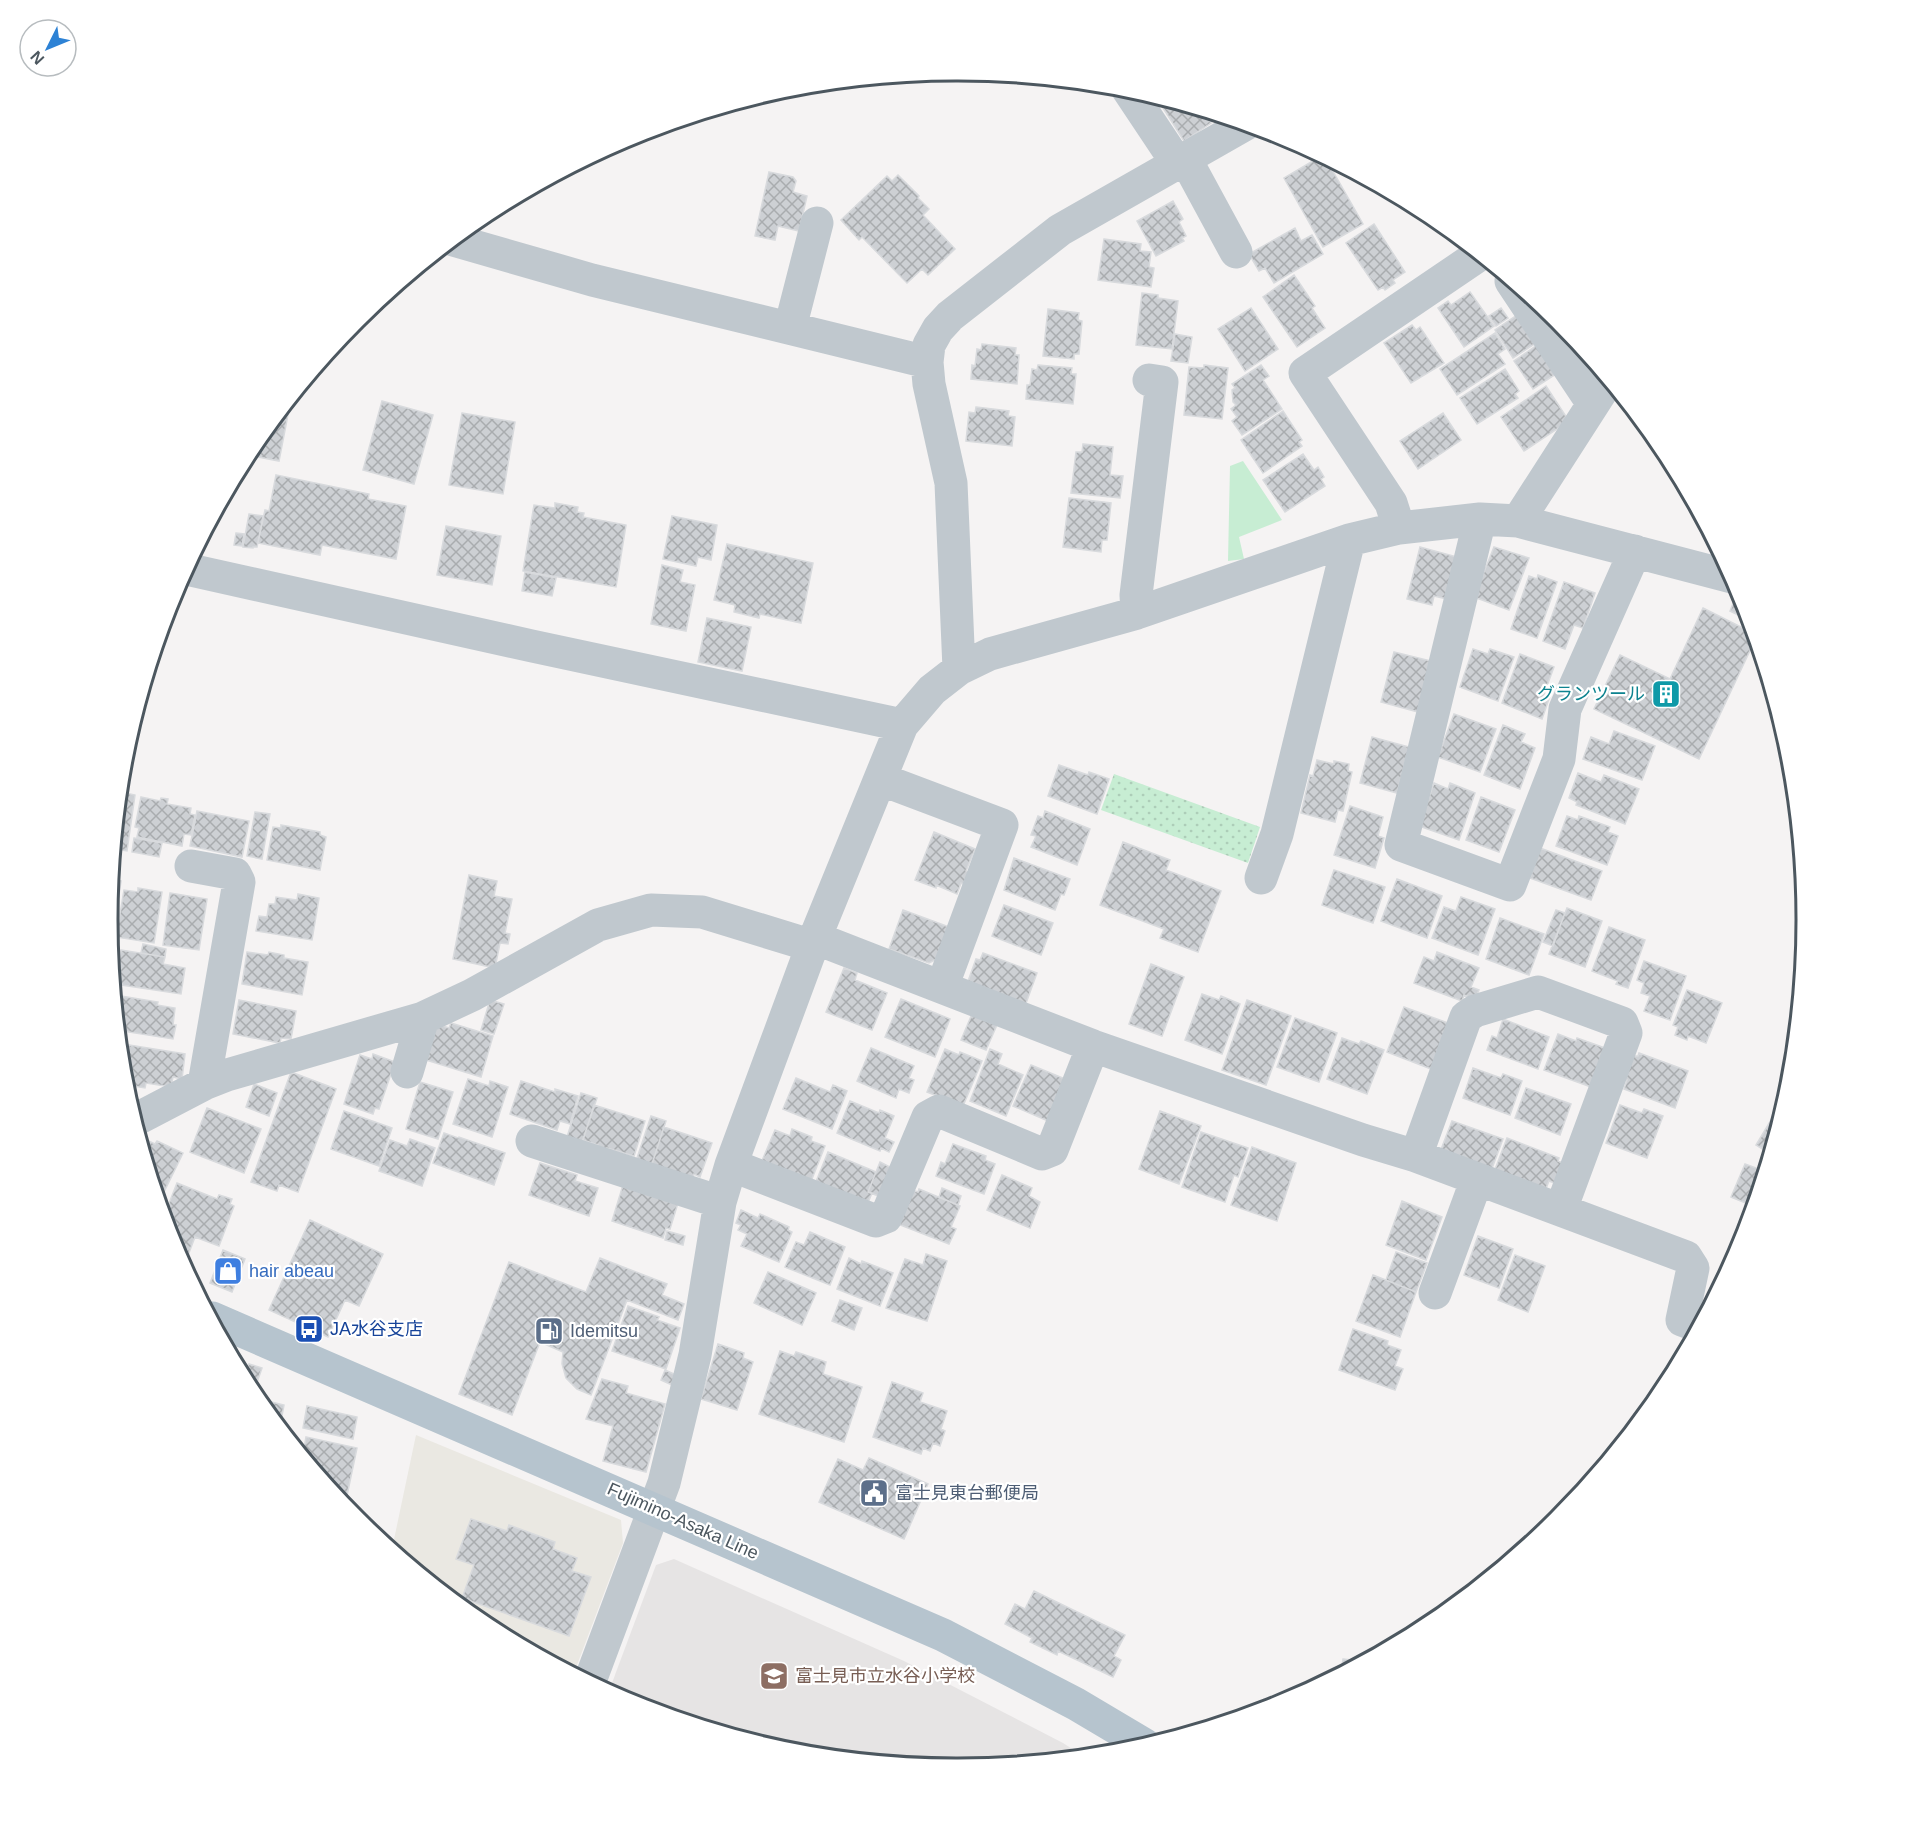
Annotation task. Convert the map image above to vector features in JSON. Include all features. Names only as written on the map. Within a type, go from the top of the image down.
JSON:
[{"type":"main road","name":"Fujimino-Asaka Line","points":[[222,1322],[944,1635],[1076,1704],[1133,1739]]},
{"type":"street","points":[[1138,101],[1181,160],[1236,252]]},
{"type":"street","points":[[959,669],[951,483],[930,384],[927,362],[929,345],[938,329],[950,316],[1060,230],[1237,129]]},
{"type":"street","points":[[790,328],[817,223]]},
{"type":"street","points":[[462,243],[592,280],[927,362]]},
{"type":"street","points":[[1399,528],[1391,503],[1305,373],[1473,259]]},
{"type":"street","points":[[1518,521],[1601,392],[1540,317]]},
{"type":"street","points":[[1137,613],[1136,596],[1162,382],[1149,380]]},
{"type":"street","points":[[1480,519],[1401,845],[1510,885],[1559,759],[1565,709],[1635,550]]},
{"type":"street","points":[[592,1675],[664,1483],[695,1355],[720,1202],[731,1165],[814,942],[902,725],[932,690],[959,669],[990,654],[1137,613],[1349,540],[1399,528],[1480,519],[1518,521],[1720,574]]},
{"type":"street","points":[[1261,878],[1277,834],[1349,540]]},
{"type":"street","points":[[195,571],[902,725]]},
{"type":"street","points":[[880,779],[1002,825],[942,987]]},
{"type":"street","points":[[191,866],[235,874],[239,882],[204,1084]]},
{"type":"street","points":[[142,1116],[204,1084],[227,1075],[423,1018],[472,995],[598,924],[651,910],[702,912],[814,942],[942,987],[1093,1046],[1363,1140],[1416,1156],[1686,1257],[1693,1268],[1682,1320],[1691,1323]]},
{"type":"street","points":[[1416,1156],[1466,1017],[1474,1011],[1538,992],[1622,1023],[1626,1033],[1561,1209]]},
{"type":"street","points":[[407,1072],[423,1018]]},
{"type":"street","points":[[731,1165],[876,1221],[886,1217],[928,1117],[939,1111],[1042,1154],[1052,1150],[1093,1046]]},
{"type":"street","points":[[532,1141],[720,1202]]},
{"type":"street","points":[[1435,1293],[1477,1179]]},
{"type":"shaded area","points":[[416,1435],[621,1520],[623,1543],[576,1667],[491,1617],[447,1585],[394,1540]]},
{"type":"shaded area","name":"富士見市立水谷小学校","points":[[674,1559],[904,1661],[1073,1750],[1012,1756],[957,1758],[848,1751],[793,1742],[687,1714],[612,1683],[656,1565]]},
{"type":"green space","points":[[1243,461],[1282,520],[1239,537],[1244,559],[1228,561],[1230,466]]},
{"type":"green space","points":[[1114,774],[1260,827],[1248,863],[1101,810]]},
{"type":"building","points":[[1162,107],[1209,120],[1211,123],[1184,141]]},
{"type":"building","points":[[1313,161],[1332,169],[1363,224],[1323,247],[1284,178]]},
{"type":"building","points":[[769,172],[793,177],[796,181],[793,192],[807,196],[799,231],[778,226],[775,240],[755,236]]},
{"type":"building","points":[[898,175],[929,209],[923,215],[955,249],[928,275],[922,269],[907,283],[862,237],[859,240],[841,220],[887,176],[892,181]]},
{"type":"building","points":[[1173,201],[1183,219],[1179,222],[1186,236],[1182,238],[1184,241],[1156,256],[1137,221]]},
{"type":"building","points":[[1374,224],[1405,272],[1393,280],[1395,283],[1385,290],[1383,287],[1378,290],[1346,243]]},
{"type":"building","points":[[1295,228],[1301,241],[1312,235],[1323,254],[1274,283],[1265,268],[1259,271],[1249,254]]},
{"type":"building","points":[[1104,239],[1141,244],[1140,251],[1151,252],[1149,267],[1154,268],[1151,287],[1098,280]]},
{"type":"building","points":[[1294,275],[1315,306],[1312,308],[1325,328],[1297,347],[1263,297]]},
{"type":"building","points":[[1470,292],[1494,326],[1464,347],[1438,308],[1448,301],[1451,305]]},
{"type":"building","points":[[1142,293],[1178,301],[1172,349],[1136,345]]},
{"type":"building","points":[[1251,308],[1278,349],[1245,371],[1218,329]]},
{"type":"building","points":[[1501,308],[1508,318],[1496,326],[1489,316]]},
{"type":"building","points":[[1048,309],[1079,313],[1078,320],[1082,321],[1079,354],[1074,354],[1074,359],[1043,356]]},
{"type":"building","points":[[1517,315],[1536,343],[1513,358],[1495,330]]},
{"type":"building","points":[[1412,325],[1416,330],[1420,327],[1444,363],[1411,383],[1384,343]]},
{"type":"building","points":[[1495,333],[1505,349],[1498,354],[1505,364],[1457,395],[1440,369]]},
{"type":"building","points":[[1175,334],[1192,337],[1188,363],[1171,361]]},
{"type":"building","points":[[982,344],[1016,348],[1015,355],[1019,355],[1017,384],[971,379],[977,349],[981,350]]},
{"type":"building","points":[[1537,345],[1556,374],[1533,389],[1514,361]]},
{"type":"building","points":[[1038,365],[1072,368],[1071,374],[1076,374],[1073,404],[1026,399],[1032,369],[1037,370]]},
{"type":"building","points":[[1204,365],[1228,368],[1222,419],[1184,415],[1189,367],[1204,368]]},
{"type":"building","points":[[1261,365],[1269,376],[1263,380],[1282,409],[1242,435],[1232,421],[1237,417],[1231,409],[1236,405],[1233,402],[1232,390],[1235,388],[1232,384]]},
{"type":"building","points":[[1505,369],[1519,391],[1515,394],[1518,398],[1477,424],[1460,398]]},
{"type":"building","points":[[1546,386],[1569,421],[1524,451],[1501,417]]},
{"type":"building","points":[[382,401],[433,415],[414,484],[363,470]]},
{"type":"building","points":[[976,407],[1009,411],[1008,416],[1015,417],[1012,446],[966,441],[969,412],[975,413]]},
{"type":"building","points":[[1283,411],[1302,440],[1299,442],[1302,446],[1263,473],[1241,440]]},
{"type":"building","points":[[462,413],[515,422],[503,494],[449,485]]},
{"type":"building","points":[[1443,413],[1461,440],[1418,469],[1400,441]]},
{"type":"building","points":[[288,415],[279,461],[258,457]]},
{"type":"building","points":[[1083,444],[1113,447],[1110,475],[1123,476],[1120,498],[1071,493],[1076,452],[1082,452]]},
{"type":"building","points":[[1303,454],[1314,470],[1318,467],[1324,477],[1321,479],[1325,486],[1285,512],[1263,480]]},
{"type":"building","points":[[276,475],[369,494],[368,499],[406,506],[396,559],[322,545],[320,555],[258,543],[265,510],[269,511]]},
{"type":"building","points":[[1069,498],[1111,503],[1107,540],[1102,540],[1101,552],[1063,547]]},
{"type":"building","points":[[555,503],[578,507],[577,512],[584,513],[583,517],[626,525],[616,587],[523,571],[534,505],[555,508]]},
{"type":"building","points":[[249,514],[263,516],[257,547],[253,548],[243,547]]},
{"type":"building","points":[[672,516],[717,525],[711,560],[698,557],[696,566],[663,559]]},
{"type":"building","points":[[446,526],[501,536],[492,585],[437,575]]},
{"type":"building","points":[[236,533],[244,534],[242,546],[234,545]]},
{"type":"building","points":[[727,544],[813,563],[801,623],[760,614],[759,618],[734,612],[735,605],[714,600]]},
{"type":"building","points":[[1420,547],[1457,557],[1447,599],[1434,596],[1432,605],[1407,599]]},
{"type":"building","points":[[1494,547],[1529,558],[1509,610],[1474,597]]},
{"type":"building","points":[[662,565],[683,570],[680,582],[695,585],[686,631],[651,624]]},
{"type":"building","points":[[525,572],[556,578],[552,596],[522,591]]},
{"type":"building","points":[[1538,575],[1557,582],[1537,638],[1511,629],[1529,576],[1537,579]]},
{"type":"building","points":[[1564,582],[1595,593],[1583,628],[1574,625],[1565,649],[1543,641]]},
{"type":"building","points":[[1733,603],[1738,615],[1730,611]]},
{"type":"building","name":"グランツール","points":[[1703,608],[1743,628],[1751,649],[1699,759],[1594,709],[1620,655],[1670,679]]},
{"type":"building","points":[[707,618],[751,627],[742,671],[698,662]]},
{"type":"building","points":[[1473,649],[1488,654],[1490,649],[1514,657],[1498,701],[1460,687]]},
{"type":"building","points":[[1394,652],[1431,661],[1418,712],[1381,702]]},
{"type":"building","points":[[1520,654],[1554,667],[1544,694],[1550,696],[1542,719],[1502,703]]},
{"type":"building","points":[[1454,714],[1496,729],[1480,772],[1438,757]]},
{"type":"building","points":[[1503,725],[1525,734],[1521,742],[1535,748],[1520,789],[1484,775]]},
{"type":"building","points":[[1614,731],[1655,746],[1642,780],[1583,759],[1591,737],[1609,744]]},
{"type":"building","points":[[1372,737],[1409,747],[1397,793],[1360,783]]},
{"type":"building","points":[[1317,760],[1334,764],[1334,761],[1349,764],[1348,771],[1352,772],[1343,811],[1338,810],[1335,822],[1301,813],[1310,775],[1313,776]]},
{"type":"building","points":[[1059,765],[1088,775],[1089,772],[1109,779],[1097,814],[1048,796]]},
{"type":"building","points":[[1578,773],[1601,782],[1604,775],[1639,789],[1625,824],[1576,805],[1577,802],[1569,798]]},
{"type":"building","points":[[1434,783],[1448,789],[1450,783],[1475,793],[1459,840],[1419,826]]},
{"type":"building","points":[[129,794],[135,795],[127,851],[122,850]]},
{"type":"building","points":[[141,797],[160,801],[161,798],[168,799],[167,804],[191,808],[190,814],[195,815],[191,835],[184,834],[182,846],[137,837],[139,828],[135,827]]},
{"type":"building","points":[[1481,797],[1515,810],[1499,852],[1466,840]]},
{"type":"building","points":[[1350,806],[1383,817],[1378,836],[1384,838],[1375,868],[1334,855]]},
{"type":"building","points":[[197,811],[249,821],[242,857],[190,846]]},
{"type":"building","points":[[1045,811],[1090,829],[1077,865],[1031,847],[1036,836],[1031,835],[1038,816],[1043,818]]},
{"type":"building","points":[[255,812],[270,814],[262,859],[247,856]]},
{"type":"building","points":[[1567,816],[1578,820],[1579,816],[1610,827],[1608,832],[1618,836],[1607,865],[1556,846]]},
{"type":"building","points":[[281,825],[320,832],[320,835],[326,837],[320,870],[267,860],[273,827],[281,828]]},
{"type":"building","points":[[934,832],[975,849],[966,871],[970,873],[965,885],[961,883],[957,894],[936,885],[936,888],[915,880]]},
{"type":"building","points":[[134,838],[162,843],[159,857],[132,852]]},
{"type":"building","points":[[1123,842],[1170,860],[1166,870],[1221,891],[1198,952],[1160,938],[1164,929],[1100,905]]},
{"type":"building","points":[[1540,848],[1602,871],[1591,900],[1530,878]]},
{"type":"building","points":[[1014,858],[1070,879],[1055,910],[1004,890]]},
{"type":"building","points":[[1334,870],[1385,887],[1373,923],[1322,905]]},
{"type":"building","points":[[469,875],[497,881],[494,896],[512,899],[505,933],[510,934],[508,944],[500,943],[495,968],[453,959]]},
{"type":"building","points":[[1397,879],[1442,896],[1427,938],[1381,921]]},
{"type":"building","points":[[138,888],[162,892],[154,943],[119,937],[118,924],[124,890],[138,892]]},
{"type":"building","points":[[170,893],[207,899],[199,950],[163,945]]},
{"type":"building","points":[[298,894],[319,898],[312,940],[256,931],[259,916],[267,917],[269,904],[275,904],[276,897],[297,900]]},
{"type":"building","points":[[1461,897],[1495,909],[1478,955],[1432,938],[1444,907],[1456,911]]},
{"type":"building","points":[[1004,905],[1053,923],[1041,955],[992,936]]},
{"type":"building","points":[[1567,908],[1602,921],[1585,967],[1549,954]]},
{"type":"building","points":[[903,910],[949,927],[937,959],[929,963],[889,949]]},
{"type":"building","points":[[1556,910],[1565,913],[1553,946],[1543,942]]},
{"type":"building","points":[[1500,918],[1544,934],[1529,975],[1486,959]]},
{"type":"building","points":[[1609,927],[1645,940],[1628,988],[1616,984],[1618,981],[1592,971]]},
{"type":"building","points":[[143,944],[166,949],[165,957],[141,953]]},
{"type":"building","points":[[121,950],[165,957],[163,964],[185,968],[181,994],[121,985]]},
{"type":"building","points":[[247,952],[268,955],[269,952],[284,955],[284,958],[308,962],[302,995],[242,984]]},
{"type":"building","points":[[1437,952],[1479,968],[1471,987],[1479,990],[1475,999],[1464,995],[1462,1001],[1414,983],[1424,957],[1434,961]]},
{"type":"building","points":[[983,953],[1037,973],[1025,1006],[967,984],[976,959],[980,960]]},
{"type":"building","points":[[1644,961],[1686,976],[1670,1020],[1644,1011],[1650,996],[1641,993],[1644,983],[1637,980]]},
{"type":"building","points":[[1151,964],[1184,977],[1162,1036],[1129,1024]]},
{"type":"building","points":[[844,968],[857,973],[855,980],[887,993],[872,1030],[826,1012]]},
{"type":"building","points":[[1687,990],[1722,1003],[1706,1043],[1688,1036],[1687,1040],[1675,1035],[1678,1027],[1673,1025]]},
{"type":"building","points":[[1202,994],[1219,1000],[1221,996],[1240,1004],[1222,1054],[1185,1040]]},
{"type":"building","points":[[122,996],[158,1002],[157,1005],[175,1008],[173,1025],[176,1025],[173,1039],[126,1032]]},
{"type":"building","points":[[901,999],[950,1019],[935,1057],[885,1037]]},
{"type":"building","points":[[239,1000],[296,1011],[291,1039],[281,1038],[280,1043],[233,1034]]},
{"type":"building","points":[[490,1000],[504,1004],[494,1034],[481,1030]]},
{"type":"building","points":[[1247,1000],[1291,1016],[1266,1085],[1222,1070]]},
{"type":"building","points":[[1404,1007],[1448,1023],[1431,1069],[1387,1052]]},
{"type":"building","points":[[972,1014],[997,1025],[986,1050],[961,1040]]},
{"type":"building","points":[[1295,1018],[1337,1033],[1319,1082],[1277,1067]]},
{"type":"building","points":[[1503,1019],[1549,1037],[1538,1069],[1487,1050],[1492,1036],[1497,1038]]},
{"type":"building","points":[[451,1023],[493,1036],[481,1077],[426,1060],[437,1024],[449,1028]]},
{"type":"building","points":[[1558,1034],[1605,1048],[1591,1087],[1544,1070]]},
{"type":"building","points":[[1342,1038],[1359,1044],[1361,1041],[1384,1050],[1367,1094],[1327,1079]]},
{"type":"building","points":[[129,1046],[185,1054],[182,1079],[173,1077],[171,1087],[146,1083],[145,1088],[136,1086]]},
{"type":"building","points":[[871,1048],[914,1066],[909,1078],[914,1080],[909,1093],[899,1089],[896,1098],[857,1081]]},
{"type":"building","points":[[945,1049],[982,1061],[963,1106],[927,1092]]},
{"type":"building","points":[[990,1049],[1002,1054],[998,1064],[1023,1075],[1006,1116],[970,1101]]},
{"type":"building","points":[[1639,1053],[1688,1071],[1675,1108],[1624,1089],[1633,1056],[1638,1056]]},
{"type":"building","points":[[373,1054],[395,1062],[379,1109],[375,1108],[373,1114],[344,1104],[360,1055],[372,1059]]},
{"type":"building","points":[[1031,1065],[1065,1079],[1048,1121],[1013,1106]]},
{"type":"building","points":[[1473,1068],[1501,1078],[1503,1074],[1522,1081],[1510,1115],[1463,1098]]},
{"type":"building","points":[[291,1072],[336,1089],[298,1192],[279,1185],[277,1191],[251,1182]]},
{"type":"building","points":[[796,1078],[830,1092],[833,1085],[847,1091],[832,1129],[783,1109]]},
{"type":"building","points":[[468,1079],[489,1086],[490,1081],[508,1087],[492,1137],[453,1124]]},
{"type":"building","points":[[521,1081],[555,1092],[555,1089],[578,1096],[570,1124],[560,1121],[557,1130],[510,1114]]},
{"type":"building","points":[[420,1082],[453,1092],[438,1139],[406,1129]]},
{"type":"building","points":[[254,1084],[277,1093],[269,1116],[246,1107]]},
{"type":"building","points":[[1526,1088],[1571,1104],[1560,1135],[1515,1118]]},
{"type":"building","points":[[581,1093],[597,1098],[581,1145],[566,1140]]},
{"type":"building","points":[[850,1101],[879,1113],[880,1110],[894,1116],[885,1138],[894,1142],[889,1152],[881,1148],[880,1151],[837,1133]]},
{"type":"building","points":[[594,1105],[645,1121],[634,1156],[607,1148],[606,1152],[596,1149],[598,1145],[583,1140]]},
{"type":"building","points":[[1620,1105],[1642,1113],[1644,1109],[1663,1116],[1647,1158],[1606,1143]]},
{"type":"building","points":[[207,1108],[261,1129],[244,1173],[190,1152]]},
{"type":"building","points":[[344,1111],[392,1128],[379,1166],[331,1149]]},
{"type":"building","points":[[1160,1111],[1201,1126],[1179,1184],[1139,1169]]},
{"type":"building","points":[[651,1116],[666,1121],[651,1167],[636,1161]]},
{"type":"building","points":[[1452,1121],[1503,1139],[1491,1171],[1440,1152]]},
{"type":"building","points":[[1771,1121],[1763,1149],[1756,1145]]},
{"type":"building","points":[[664,1127],[712,1143],[700,1177],[694,1174],[692,1180],[651,1167]]},
{"type":"building","points":[[792,1129],[812,1137],[811,1141],[825,1146],[810,1184],[761,1163],[775,1130],[790,1136]]},
{"type":"building","points":[[1201,1132],[1248,1148],[1238,1177],[1234,1175],[1225,1202],[1182,1187]]},
{"type":"building","points":[[444,1133],[505,1153],[494,1185],[433,1163]]},
{"type":"building","points":[[1507,1138],[1559,1158],[1558,1161],[1565,1164],[1557,1184],[1549,1181],[1545,1191],[1494,1172]]},
{"type":"building","points":[[410,1139],[435,1148],[422,1186],[379,1171],[390,1140],[407,1146]]},
{"type":"building","points":[[148,1141],[155,1144],[157,1141],[183,1153],[164,1192]]},
{"type":"building","points":[[953,1144],[986,1156],[985,1160],[995,1164],[984,1194],[936,1176],[941,1162],[945,1164]]},
{"type":"building","points":[[1252,1147],[1296,1163],[1277,1221],[1231,1205]]},
{"type":"building","points":[[828,1152],[876,1172],[868,1192],[872,1193],[867,1205],[815,1184]]},
{"type":"building","points":[[880,1162],[892,1168],[881,1197],[868,1192]]},
{"type":"building","points":[[540,1163],[577,1175],[575,1181],[598,1188],[589,1216],[529,1195]]},
{"type":"building","points":[[1745,1164],[1757,1169],[1746,1203],[1731,1197]]},
{"type":"building","points":[[1002,1175],[1032,1188],[1029,1196],[1040,1202],[1030,1228],[987,1210]]},
{"type":"building","points":[[177,1183],[217,1199],[219,1195],[232,1199],[230,1204],[234,1206],[219,1246],[195,1237],[189,1254],[169,1204]]},
{"type":"building","points":[[623,1185],[678,1203],[670,1229],[666,1228],[663,1238],[612,1221]]},
{"type":"building","points":[[942,1188],[961,1196],[958,1205],[939,1197]]},
{"type":"building","points":[[919,1189],[960,1206],[951,1227],[956,1229],[949,1244],[898,1224],[912,1190],[918,1192]]},
{"type":"building","points":[[1402,1201],[1442,1217],[1426,1260],[1386,1245]]},
{"type":"building","points":[[741,1210],[758,1218],[760,1214],[789,1227],[788,1230],[792,1232],[779,1262],[741,1246],[747,1234],[738,1230],[741,1225],[736,1223]]},
{"type":"building","points":[[310,1220],[383,1254],[359,1306],[345,1300],[328,1337],[269,1310]]},
{"type":"building","points":[[667,1231],[685,1236],[683,1245],[665,1240]]},
{"type":"building","points":[[810,1232],[845,1247],[830,1285],[785,1267],[796,1242],[804,1245]]},
{"type":"building","points":[[1478,1236],[1513,1249],[1499,1288],[1464,1275]]},
{"type":"building","name":"hair abeau","points":[[223,1250],[245,1259],[232,1292],[210,1283]]},
{"type":"building","points":[[1396,1252],[1427,1263],[1416,1292],[1386,1280]]},
{"type":"building","points":[[926,1254],[947,1261],[927,1321],[886,1308],[905,1259],[923,1265]]},
{"type":"building","points":[[1515,1255],[1545,1266],[1528,1312],[1498,1300]]},
{"type":"building","name":"Idemitsu","points":[[600,1258],[667,1284],[662,1295],[684,1304],[678,1320],[627,1300],[591,1395],[577,1389],[566,1378],[562,1364],[563,1352],[540,1342],[512,1415],[459,1394],[509,1262],[586,1292]]},
{"type":"building","points":[[849,1258],[861,1264],[862,1261],[893,1273],[880,1306],[837,1289]]},
{"type":"building","points":[[768,1272],[816,1293],[802,1325],[754,1303]]},
{"type":"building","points":[[1373,1275],[1416,1292],[1400,1337],[1356,1321]]},
{"type":"building","points":[[840,1300],[862,1308],[854,1330],[832,1321]]},
{"type":"building","points":[[628,1306],[659,1317],[657,1320],[680,1328],[666,1369],[612,1351]]},
{"type":"building","points":[[1353,1329],[1388,1341],[1387,1345],[1401,1350],[1395,1366],[1403,1369],[1395,1390],[1339,1370]]},
{"type":"building","points":[[718,1344],[744,1353],[743,1358],[753,1362],[737,1410],[701,1399]]},
{"type":"building","points":[[780,1351],[794,1356],[796,1352],[826,1362],[823,1374],[862,1387],[844,1442],[759,1414]]},
{"type":"building","points":[[249,1364],[262,1368],[257,1381]]},
{"type":"building","points":[[665,1370],[676,1375],[672,1385],[661,1380]]},
{"type":"building","points":[[602,1379],[628,1386],[626,1393],[665,1404],[646,1472],[603,1461],[613,1426],[586,1419]]},
{"type":"building","points":[[892,1382],[923,1393],[920,1402],[947,1411],[941,1429],[945,1431],[940,1446],[933,1443],[930,1451],[923,1448],[921,1454],[873,1437]]},
{"type":"building","points":[[272,1402],[284,1405],[282,1416]]},
{"type":"building","points":[[307,1406],[357,1417],[353,1439],[303,1428]]},
{"type":"building","points":[[306,1437],[357,1448],[347,1494],[327,1472],[305,1445]]},
{"type":"building","name":"富士見東台郵便局","points":[[869,1458],[928,1484],[904,1539],[819,1502],[838,1459],[863,1470]]},
{"type":"building","points":[[471,1519],[507,1531],[509,1525],[555,1542],[553,1549],[577,1558],[572,1571],[591,1577],[569,1636],[468,1600],[463,1596],[474,1565],[456,1559]]},
{"type":"building","points":[[1034,1591],[1125,1635],[1114,1656],[1121,1660],[1113,1677],[1058,1651],[1057,1655],[1030,1642],[1032,1638],[1005,1624],[1015,1604],[1025,1609]]},
{"type":"place","name":"グランツール","points":[[1666,694]]},
{"type":"place","name":"hair abeau","points":[[228,1271]]},
{"type":"place","name":"JA水谷支店","points":[[309,1329]]},
{"type":"place","name":"Idemitsu","points":[[549,1331]]},
{"type":"place","name":"富士見東台郵便局","points":[[874,1493]]},
{"type":"place","name":"富士見市立水谷小学校","points":[[774,1676]]}]
